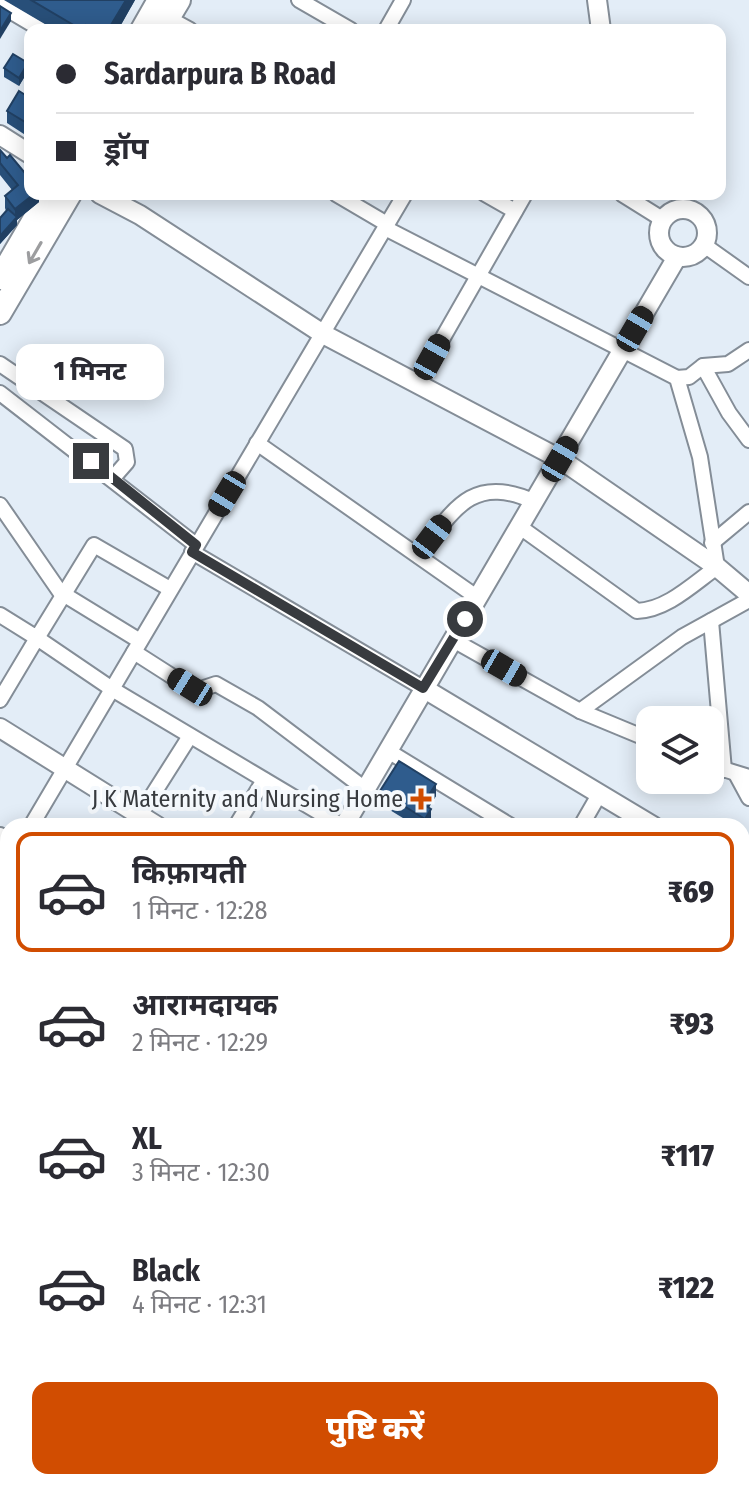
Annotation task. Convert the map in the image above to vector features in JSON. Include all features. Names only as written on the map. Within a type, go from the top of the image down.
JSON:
[{"type":"main road","points":[[148,24],[162,9]]},
{"type":"main road","points":[[0,278],[46,200]]},
{"type":"main road","points":[[0,313],[66,200]]},
{"type":"street","points":[[299,0],[341,24]]},
{"type":"street","points":[[389,24],[403,0]]},
{"type":"street","points":[[597,0],[600,24]]},
{"type":"street","points":[[0,5],[32,24]]},
{"type":"street","points":[[162,9],[182,24]]},
{"type":"street","points":[[0,135],[24,150]]},
{"type":"street","points":[[111,200],[140,215],[323,334],[560,459],[717,567],[749,594]]},
{"type":"street","points":[[345,200],[477,277],[621,353],[677,378],[689,377],[703,366],[728,364],[749,350]]},
{"type":"street","points":[[36,818],[401,200]]},
{"type":"street","points":[[496,200],[515,211]]},
{"type":"street","points":[[417,383],[521,200]]},
{"type":"street","points":[[632,200],[662,219]]},
{"type":"street","points":[[679,201],[692,209],[705,220],[708,228],[704,245],[693,255],[677,257],[660,242],[662,219],[675,209],[679,201]]},
{"type":"street","points":[[704,245],[749,277]]},
{"type":"street","points":[[348,818],[677,257]]},
{"type":"street","points":[[0,364],[125,449],[127,462],[113,478]]},
{"type":"street","points":[[703,366],[729,413],[749,440]]},
{"type":"street","points":[[677,378],[700,457],[717,567]]},
{"type":"street","points":[[0,393],[113,478],[194,548],[640,818]]},
{"type":"street","points":[[257,443],[478,598]]},
{"type":"street","points":[[419,556],[446,519],[470,499],[498,489],[510,490],[535,502]]},
{"type":"street","points":[[712,543],[749,512]]},
{"type":"street","points":[[2,516],[62,593],[195,691],[216,684],[242,699],[365,789]]},
{"type":"street","points":[[520,527],[637,611],[655,609],[717,567]]},
{"type":"street","points":[[0,700],[62,593],[94,545],[170,589]]},
{"type":"street","points":[[580,711],[682,637],[749,600]]},
{"type":"street","points":[[0,615],[112,689],[329,818]]},
{"type":"street","points":[[711,621],[730,772],[749,798]]},
{"type":"street","points":[[453,640],[580,711],[636,734]]},
{"type":"street","points":[[0,728],[66,768],[133,818]]},
{"type":"street","points":[[137,818],[190,736]]},
{"type":"street","points":[[388,751],[498,818]]},
{"type":"street","points":[[241,818],[264,780]]},
{"type":"street","points":[[586,818],[600,793]]},
{"type":"building","points":[[31,0],[126,0],[112,24],[72,24]]},
{"type":"building","points":[[0,6],[11,13],[0,31]]},
{"type":"building","points":[[13,54],[24,61],[24,70],[19,78],[4,68]]},
{"type":"building","points":[[19,91],[24,94],[24,121],[7,111]]},
{"type":"building","points":[[0,150],[7,158],[10,155],[24,172],[26,200],[15,209],[5,196],[18,185],[0,163]]},
{"type":"building","points":[[8,209],[17,217],[0,236],[0,218]]},
{"type":"building","points":[[399,761],[436,784],[428,796],[423,793],[418,801],[431,809],[426,818],[380,791]]},
{"type":"place","name":"J K Maternity and Nursing Home","points":[[421,799]]},
{"type":"route","points":[[91,461],[196,545],[192,552],[423,688],[465,619]]}]
